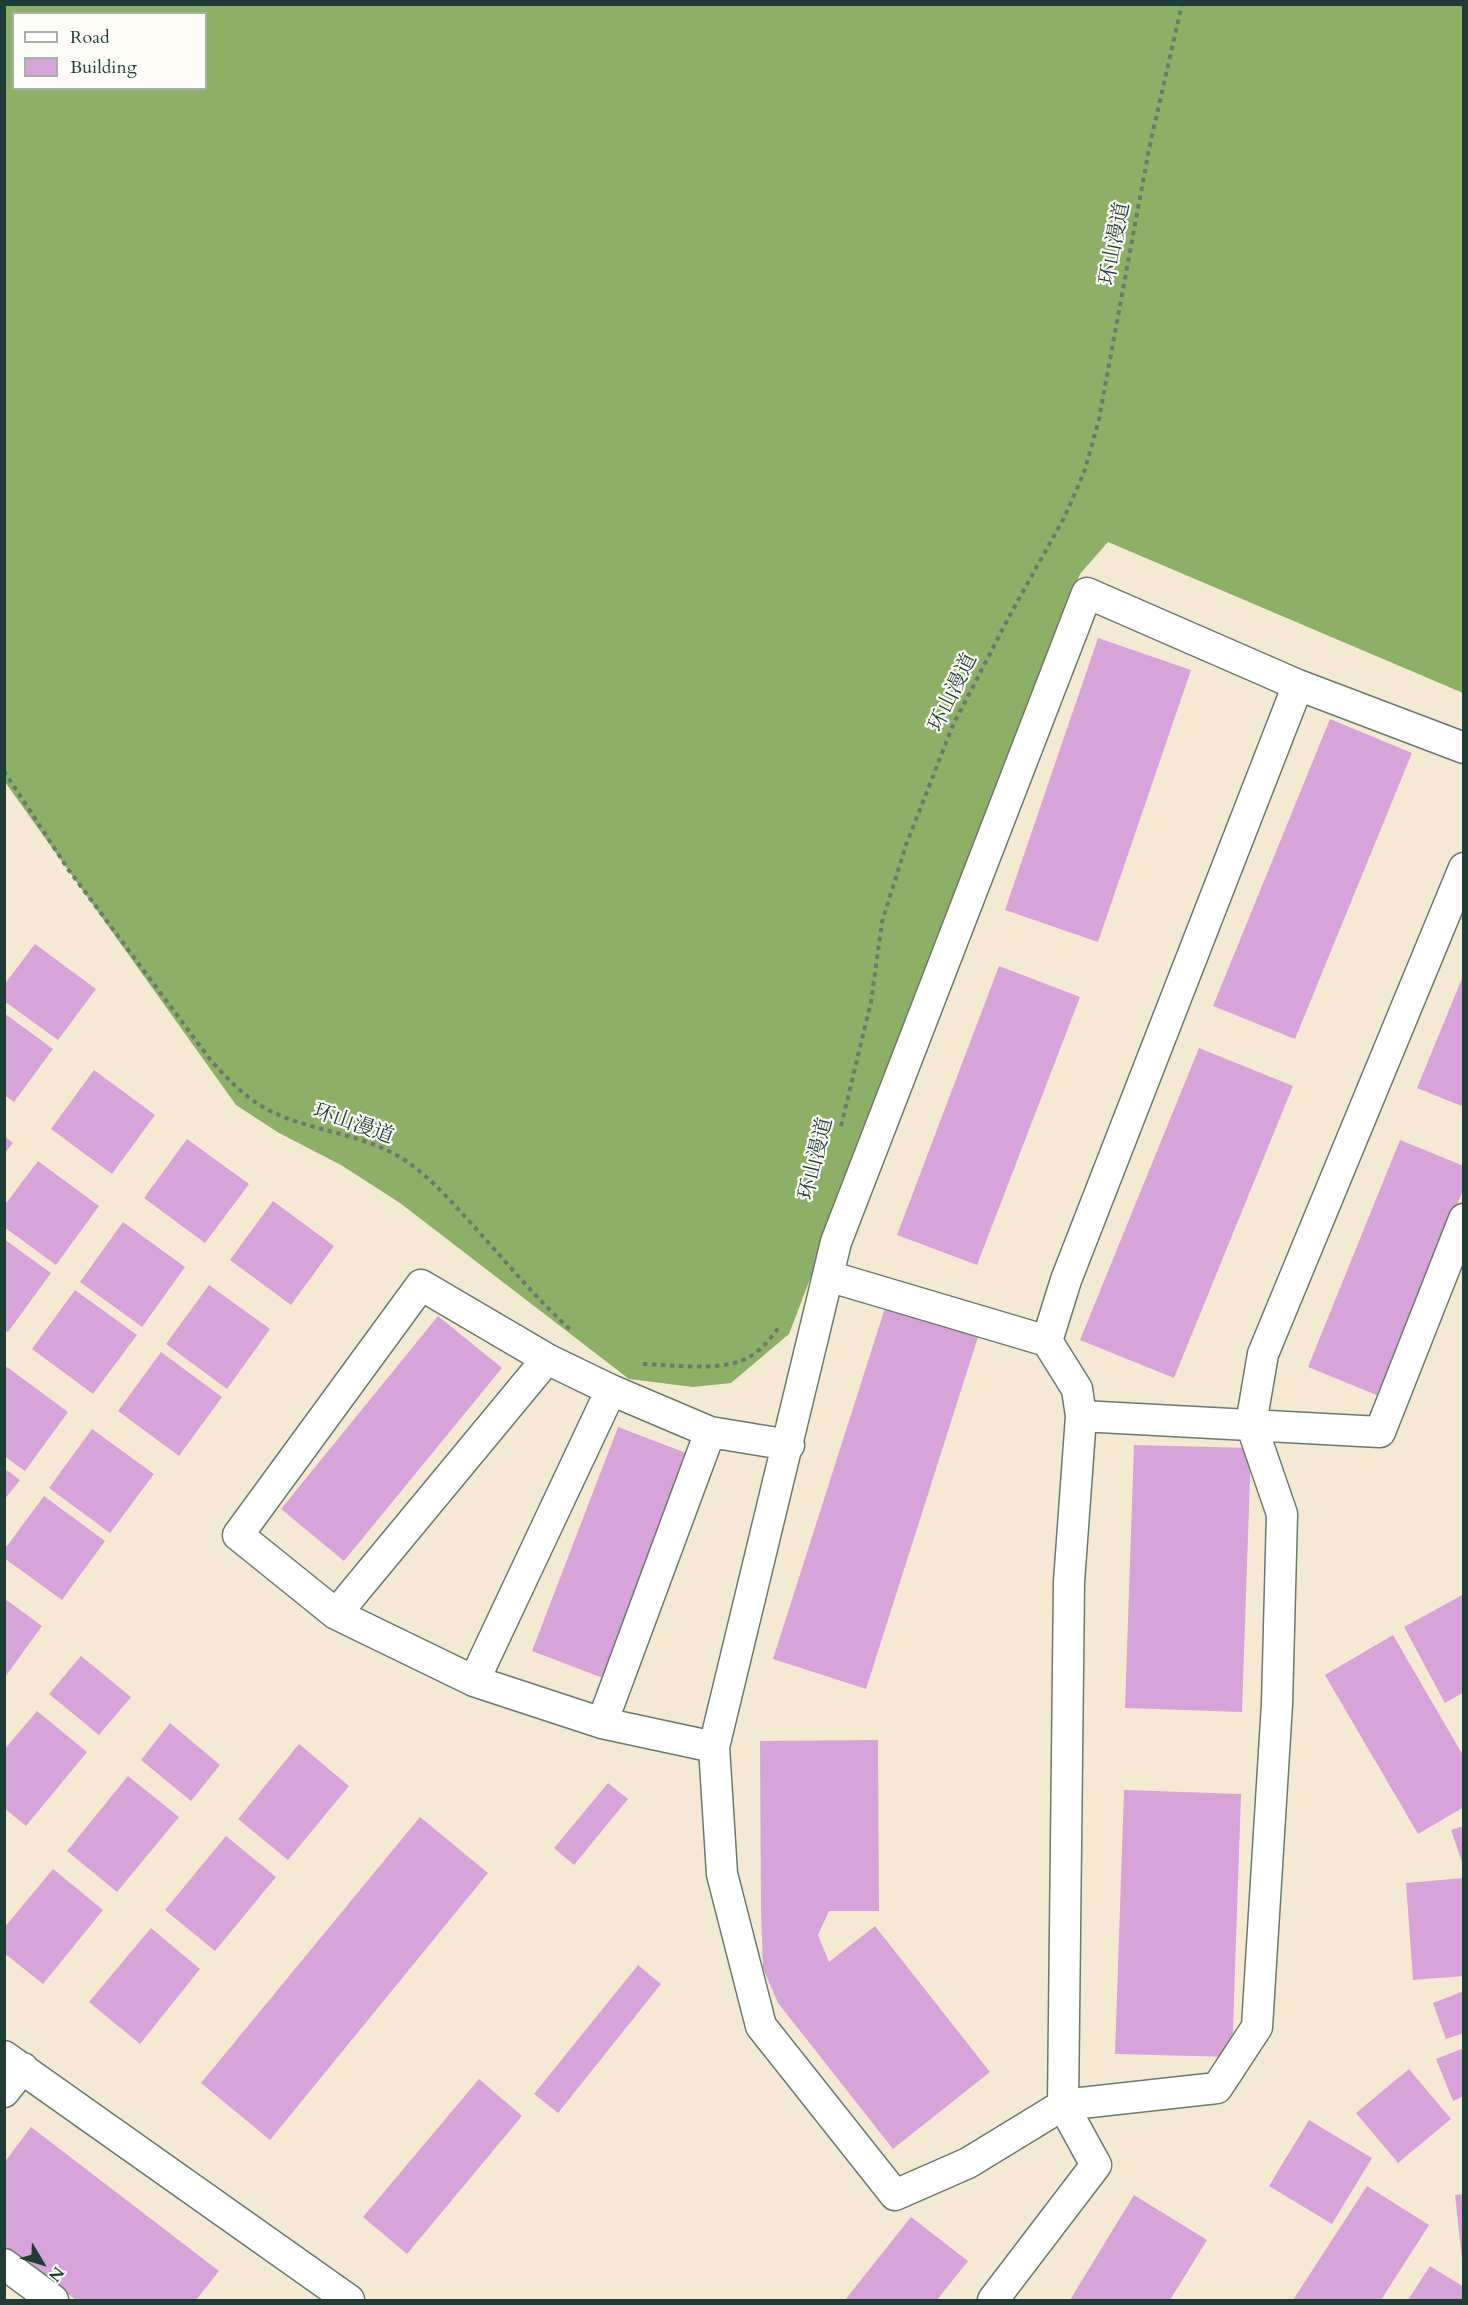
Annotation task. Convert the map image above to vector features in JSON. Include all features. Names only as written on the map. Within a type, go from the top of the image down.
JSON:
[{"type":"street","points":[[1464,748],[1298,685],[1087,593],[836,1242],[789,1445],[714,1747],[722,1874],[761,2026],[895,2195],[968,2163],[1063,2104],[1217,2088],[1257,2027],[1277,1704],[1282,1514],[1251,1424],[1263,1354],[1464,868]]},
{"type":"street","points":[[1047,1341],[1070,1269],[1298,685]]},
{"type":"street","points":[[1081,1416],[1380,1432],[1464,1219]]},
{"type":"street","points":[[828,1275],[1047,1341],[1077,1389],[1081,1416],[1069,1582],[1063,2104],[1096,2165],[993,2301]]},
{"type":"street","points":[[714,1747],[602,1723],[474,1681],[336,1614],[238,1535],[421,1285],[547,1359],[611,1390],[710,1432],[789,1445]]},
{"type":"street","points":[[336,1614],[547,1359]]},
{"type":"street","points":[[474,1681],[611,1390]]},
{"type":"street","points":[[602,1723],[710,1432]]},
{"type":"street","points":[[4,2092],[14,2062],[349,2301]]},
{"type":"street","points":[[4,2264],[53,2301]]},
{"type":"path","name":"环山漫道","points":[[840,1130],[871,1002],[882,922],[906,845],[953,725],[1065,516],[1085,470],[1099,419],[1149,149],[1182,4]]},
{"type":"path","name":"环山漫道","points":[[4,771],[68,869],[209,1058],[228,1080],[251,1101],[279,1116],[357,1138],[385,1149],[404,1160],[431,1180],[535,1294],[574,1333]]},
{"type":"path","points":[[635,1363],[726,1364],[744,1360],[765,1345],[779,1327]]},
{"type":"green space","points":[[4,5],[1463,5],[1463,693],[1108,542],[1080,574],[789,1334],[731,1383],[693,1387],[629,1379],[400,1203],[341,1165],[279,1133],[236,1105],[5,782]]},
{"type":"building","points":[[1098,638],[1191,670],[1098,942],[1005,910]]},
{"type":"building","points":[[1330,719],[1412,753],[1295,1039],[1213,1006]]},
{"type":"building","points":[[35,944],[96,989],[58,1040],[4,1001],[4,985]]},
{"type":"building","points":[[999,966],[1080,997],[977,1265],[897,1235]]},
{"type":"building","points":[[1464,976],[1464,1107],[1417,1088]]},
{"type":"building","points":[[4,1013],[53,1049],[14,1102],[4,1095]]},
{"type":"building","points":[[1199,1048],[1293,1086],[1174,1378],[1080,1340]]},
{"type":"building","points":[[94,1070],[155,1115],[112,1174],[51,1129]]},
{"type":"building","points":[[4,1136],[13,1143],[4,1154]]},
{"type":"building","points":[[187,1139],[249,1184],[205,1243],[144,1198]]},
{"type":"building","points":[[1400,1140],[1464,1166],[1464,1188],[1379,1396],[1308,1367]]},
{"type":"building","points":[[38,1161],[99,1206],[56,1265],[4,1227],[4,1206]]},
{"type":"building","points":[[273,1201],[334,1246],[291,1305],[230,1260]]},
{"type":"building","points":[[123,1222],[185,1267],[142,1327],[80,1282]]},
{"type":"building","points":[[4,1239],[51,1273],[8,1332],[4,1330]]},
{"type":"building","points":[[209,1285],[270,1329],[227,1389],[166,1344]]},
{"type":"building","points":[[75,1290],[137,1335],[93,1394],[32,1349]]},
{"type":"building","points":[[885,1308],[978,1337],[866,1689],[773,1659]]},
{"type":"building","points":[[438,1316],[502,1368],[344,1561],[281,1509]]},
{"type":"building","points":[[161,1352],[222,1397],[179,1456],[118,1411]]},
{"type":"building","points":[[7,1367],[68,1412],[25,1471],[4,1456],[4,1370]]},
{"type":"building","points":[[618,1427],[694,1456],[608,1680],[532,1651]]},
{"type":"building","points":[[92,1429],[154,1474],[110,1533],[49,1488]]},
{"type":"building","points":[[1134,1445],[1251,1448],[1242,1712],[1125,1708]]},
{"type":"building","points":[[4,1468],[20,1480],[4,1500]]},
{"type":"building","points":[[44,1496],[105,1541],[62,1600],[4,1558],[4,1550]]},
{"type":"building","points":[[1464,1594],[1464,1692],[1445,1703],[1404,1627]]},
{"type":"building","points":[[5,1599],[42,1626],[5,1677]]},
{"type":"building","points":[[1393,1635],[1464,1757],[1464,1807],[1418,1834],[1325,1675]]},
{"type":"building","points":[[81,1656],[131,1697],[99,1735],[49,1694]]},
{"type":"building","points":[[37,1711],[87,1752],[26,1826],[4,1808],[4,1750]]},
{"type":"building","points":[[170,1723],[220,1765],[191,1801],[141,1760]]},
{"type":"building","points":[[878,1740],[879,1911],[829,1911],[818,1935],[829,1962],[875,1926],[990,2072],[893,2149],[778,2003],[763,1968],[760,1741]]},
{"type":"building","points":[[299,1744],[349,1786],[288,1860],[238,1819]]},
{"type":"building","points":[[128,1776],[179,1817],[117,1892],[67,1851]]},
{"type":"building","points":[[608,1783],[628,1799],[574,1865],[554,1848]]},
{"type":"building","points":[[1124,1790],[1241,1794],[1232,2057],[1115,2054]]},
{"type":"building","points":[[420,1817],[488,1873],[270,2140],[201,2083]]},
{"type":"building","points":[[1464,1826],[1464,1865],[1463,1865],[1451,1830]]},
{"type":"building","points":[[226,1836],[276,1877],[215,1951],[165,1910]]},
{"type":"building","points":[[53,1869],[103,1910],[43,1984],[4,1953],[4,1928]]},
{"type":"building","points":[[1464,1878],[1464,1976],[1413,1980],[1406,1883]]},
{"type":"building","points":[[151,1928],[200,1969],[140,2044],[89,2002]]},
{"type":"building","points":[[638,1965],[661,1984],[558,2113],[534,2094]]},
{"type":"building","points":[[1464,1991],[1464,2033],[1446,2039],[1433,2003]]},
{"type":"building","points":[[1464,2048],[1464,2096],[1453,2101],[1436,2059]]},
{"type":"building","points":[[1409,2069],[1451,2119],[1398,2163],[1356,2113]]},
{"type":"building","points":[[479,2079],[522,2116],[407,2254],[363,2217]]},
{"type":"building","points":[[1309,2120],[1372,2158],[1332,2224],[1269,2186]]},
{"type":"building","points":[[31,2127],[219,2271],[196,2300],[76,2300],[4,2246],[4,2163]]},
{"type":"building","points":[[1367,2186],[1429,2225],[1381,2300],[1293,2300]]},
{"type":"building","points":[[1464,2194],[1464,2259],[1462,2259],[1455,2195]]},
{"type":"building","points":[[1134,2195],[1207,2240],[1170,2300],[1070,2300]]},
{"type":"building","points":[[911,2217],[968,2261],[937,2300],[845,2300]]},
{"type":"building","points":[[1430,2266],[1464,2287],[1464,2300],[1408,2300]]}]
